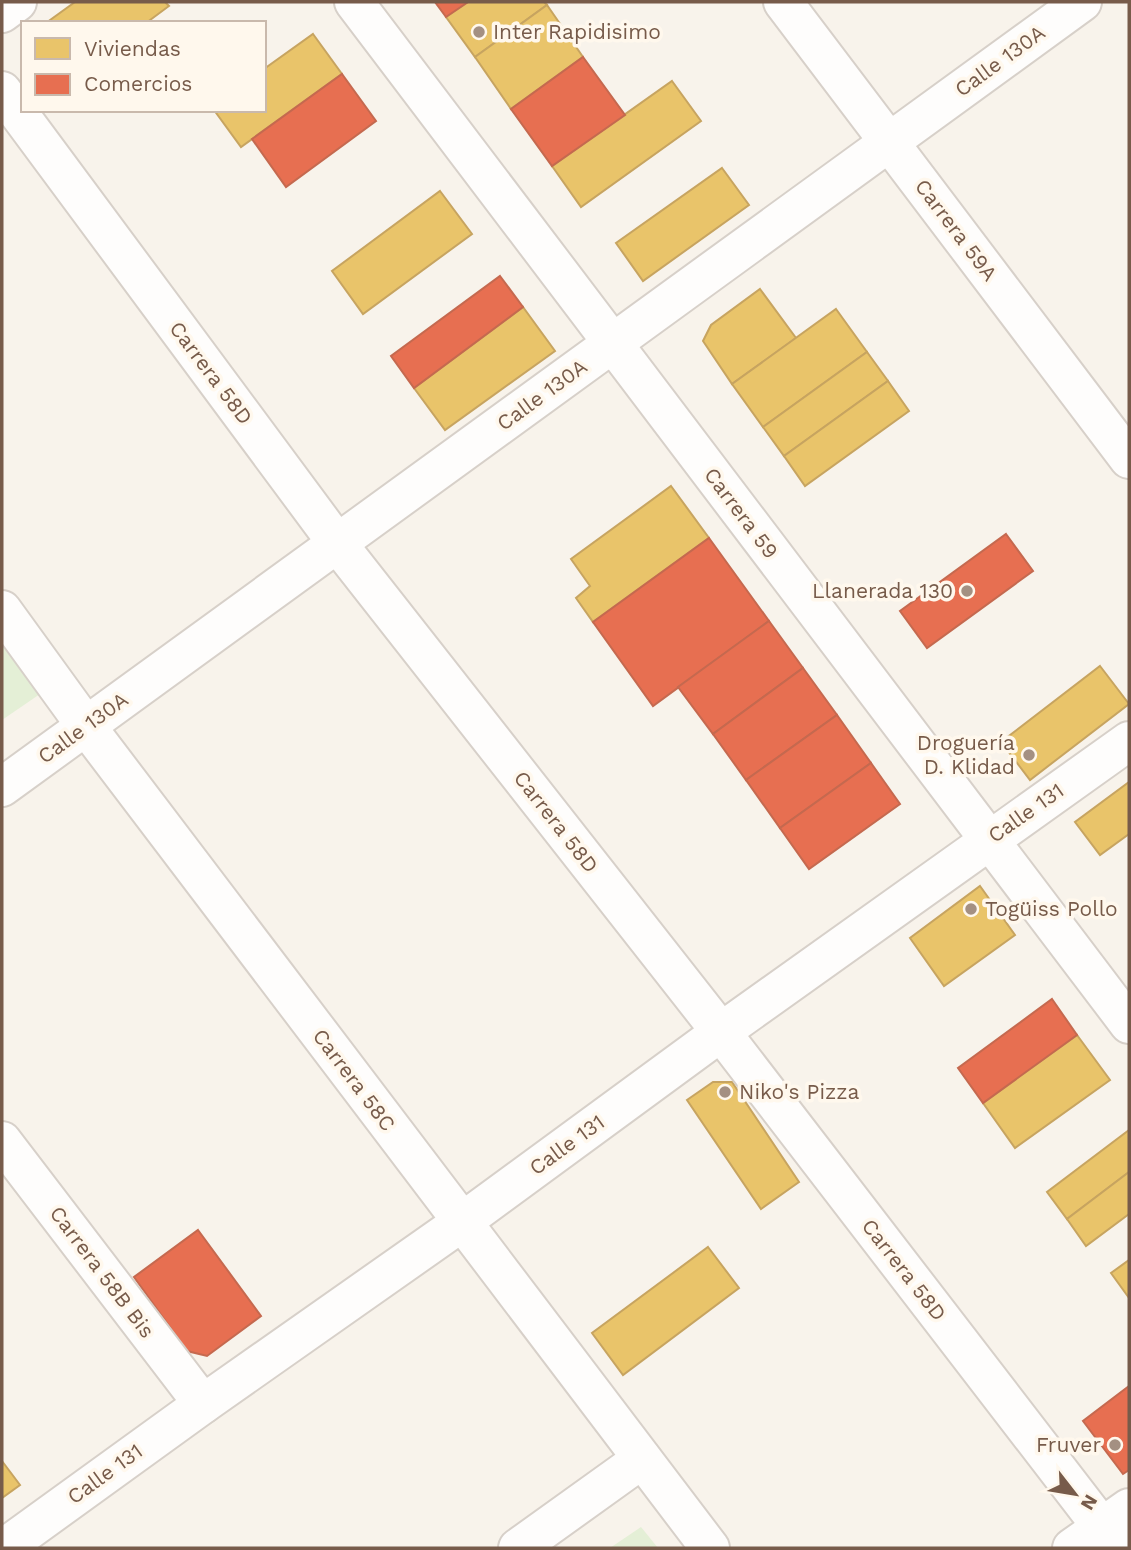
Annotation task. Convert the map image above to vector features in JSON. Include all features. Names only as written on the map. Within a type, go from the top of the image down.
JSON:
[{"type":"street","points":[[2,13],[17,2]]},
{"type":"street","name":"Carrera 59","points":[[354,2],[1129,1024]]},
{"type":"street","name":"Carrera 59A","points":[[783,2],[1129,459]]},
{"type":"street","name":"Calle 130A","points":[[2,788],[1082,2]]},
{"type":"street","name":"Carrera 58D","points":[[2,91],[337,543],[721,1032],[1105,1533]]},
{"type":"street","name":"Carrera 58C","points":[[2,610],[86,726],[710,1548]]},
{"type":"street","name":"Calle 131","points":[[4,1548],[1129,741]]},
{"type":"street","name":"Carrera 58B Bis","points":[[2,1141],[203,1404]]},
{"type":"street","points":[[518,1548],[642,1459]]},
{"type":"green space","points":[[2,644],[40,694],[2,720]]},
{"type":"green space","points":[[641,1527],[658,1548],[610,1548]]},
{"type":"building: Viviendas","points":[[75,2],[165,2],[169,6],[149,21],[49,21]]},
{"type":"building: Viviendas","points":[[468,2],[544,2],[547,5],[475,57],[446,17]]},
{"type":"building: Viviendas","points":[[547,5],[583,57],[511,109],[475,57]]},
{"type":"building: Viviendas","points":[[313,34],[342,74],[241,147],[215,112],[266,112],[266,68]]},
{"type":"building: Viviendas","points":[[672,81],[701,121],[581,207],[552,166]]},
{"type":"building: Viviendas","points":[[722,168],[749,205],[643,281],[616,243]]},
{"type":"building: Viviendas","points":[[440,191],[472,234],[363,314],[332,271]]},
{"type":"building: Viviendas","points":[[760,289],[796,338],[732,384],[703,341],[711,325]]},
{"type":"building: Viviendas","points":[[523,307],[555,351],[445,430],[414,388]]},
{"type":"building: Viviendas","points":[[836,309],[867,352],[763,427],[732,384]]},
{"type":"building: Viviendas","points":[[867,352],[888,381],[784,456],[763,427]]},
{"type":"building: Viviendas","points":[[888,381],[909,411],[805,486],[784,456]]},
{"type":"building: Viviendas","points":[[671,486],[709,538],[593,622],[576,598],[590,586],[571,559]]},
{"type":"building: Viviendas","points":[[1100,666],[1129,704],[1030,780],[1001,742]]},
{"type":"building: Viviendas","points":[[1129,782],[1129,834],[1100,855],[1075,822]]},
{"type":"building: Viviendas","points":[[980,886],[1015,935],[944,986],[910,938]]},
{"type":"building: Viviendas","points":[[1077,1035],[1110,1080],[1015,1148],[983,1103]]},
{"type":"building: Viviendas","points":[[713,1082],[732,1082],[799,1182],[761,1209],[687,1100]]},
{"type":"building: Viviendas","points":[[1129,1130],[1129,1172],[1067,1219],[1047,1192]]},
{"type":"building: Viviendas","points":[[1129,1172],[1129,1214],[1086,1246],[1067,1219]]},
{"type":"building: Viviendas","points":[[708,1247],[739,1288],[623,1375],[592,1333]]},
{"type":"building: Viviendas","points":[[1129,1260],[1129,1298],[1111,1273]]},
{"type":"building: Viviendas","points":[[2,1461],[20,1485],[2,1498]]},
{"type":"building: Comercios","points":[[435,2],[468,2],[446,17]]},
{"type":"building: Comercios","points":[[583,57],[625,115],[552,166],[511,109]]},
{"type":"building: Comercios","points":[[342,74],[376,121],[286,187],[252,139]]},
{"type":"building: Comercios","points":[[500,276],[523,307],[414,388],[391,356]]},
{"type":"building: Comercios","name":"Llanerada 130","points":[[1006,534],[1033,571],[927,648],[900,611]]},
{"type":"building: Comercios","points":[[709,538],[769,621],[653,706],[593,622]]},
{"type":"building: Comercios","points":[[769,621],[803,668],[713,734],[678,687]]},
{"type":"building: Comercios","points":[[803,668],[837,715],[746,780],[713,734]]},
{"type":"building: Comercios","points":[[837,715],[871,763],[780,828],[746,780]]},
{"type":"building: Comercios","points":[[871,763],[900,804],[809,869],[780,828]]},
{"type":"building: Comercios","points":[[1052,999],[1077,1035],[983,1103],[958,1068]]},
{"type":"building: Comercios","points":[[198,1230],[261,1316],[207,1356],[187,1351],[134,1277]]},
{"type":"building: Comercios","name":"Fruver","points":[[1129,1386],[1129,1470],[1123,1474],[1083,1421]]},
{"type":"place","name":"Inter Rapidisimo","points":[[479,32]]},
{"type":"place","name":"Llanerada 130","points":[[967,591]]},
{"type":"place","name":"Droguería D. Klidad","points":[[1029,755]]},
{"type":"place","name":"Togüiss Pollo","points":[[971,909]]},
{"type":"place","name":"Niko's Pizza","points":[[725,1092]]},
{"type":"place","name":"Fruver","points":[[1115,1445]]}]
